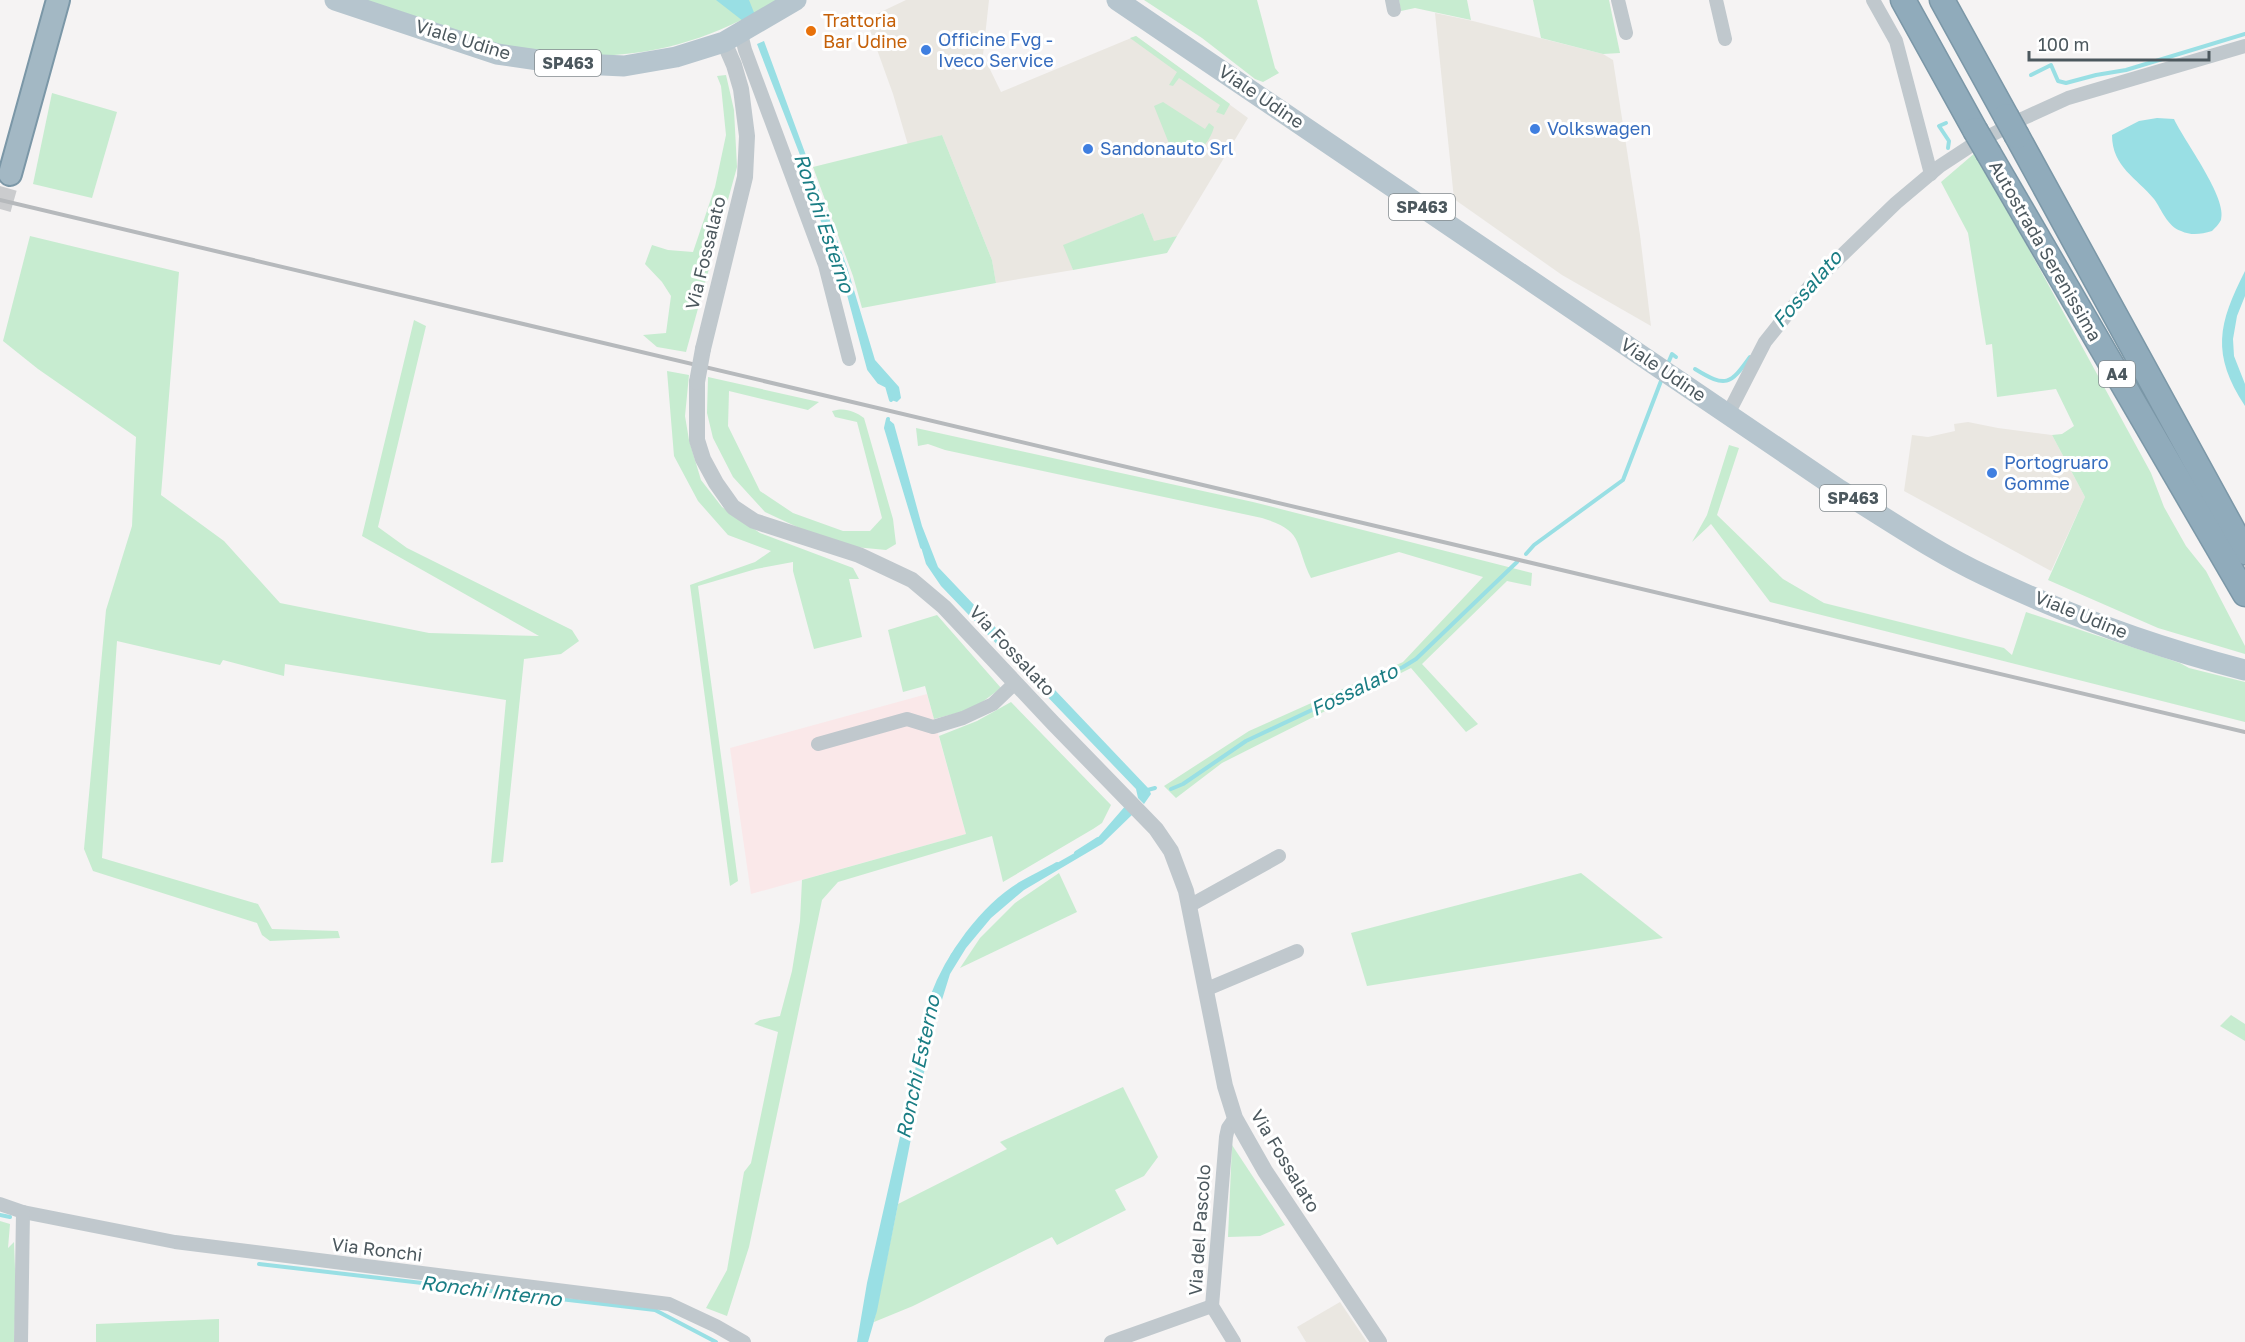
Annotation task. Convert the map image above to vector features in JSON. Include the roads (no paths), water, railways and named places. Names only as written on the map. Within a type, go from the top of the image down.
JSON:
[{"type":"highway","name":"Autostrada Serenissima","points":[[1903,0],[1989,154],[2245,594]]},
{"type":"highway","name":"Autostrada Serenissima","points":[[1942,0],[2245,552]]},
{"type":"highway","points":[[10,174],[56,2]]},
{"type":"main road","name":"Viale Udine","points":[[335,0],[497,54],[559,63],[624,66],[676,57],[733,38],[796,0]]},
{"type":"main road","name":"Viale Udine","points":[[1117,0],[1838,489],[1983,575],[2093,622],[2203,660],[2245,670]]},
{"type":"street","points":[[1618,0],[1626,33]]},
{"type":"street","points":[[1716,0],[1725,39]]},
{"type":"street","points":[[1873,0],[1896,41],[1931,174]]},
{"type":"street","name":"Via Fossalato","points":[[733,38],[734,65],[741,89],[747,136],[745,177],[697,382],[697,440],[703,459],[716,483],[734,507],[754,521],[859,555],[912,580],[944,607],[1156,829],[1171,851],[1180,870],[1207,989],[1225,1086],[1235,1118],[1265,1171],[1379,1342]]},
{"type":"street","points":[[733,38],[748,61],[825,265],[849,358]]},
{"type":"street","points":[[1728,414],[1765,342],[1809,287],[1896,202],[1931,174],[1972,145],[2049,106],[2245,46]]},
{"type":"street","points":[[818,744],[907,719],[933,727],[963,718],[993,704],[1015,683]]},
{"type":"street","points":[[1189,906],[1279,856]]},
{"type":"street","points":[[1207,989],[1297,951]]},
{"type":"street","name":"Via del Pascolo","points":[[1234,1342],[1212,1306],[1226,1137],[1228,1128],[1235,1118]]},
{"type":"street","name":"Via Ronchi","points":[[0,1204],[23,1212],[175,1242],[669,1304],[744,1342]]},
{"type":"street","points":[[21,1342],[23,1212]]},
{"type":"street","points":[[1111,1342],[1212,1306]]},
{"type":"water","points":[[716,0],[749,0],[755,15],[743,21]]},
{"type":"water","points":[[764,41],[847,267],[875,360],[899,387],[901,398],[897,402],[891,400],[887,386],[873,374],[865,356],[846,283],[810,180],[757,44]]},
{"type":"water","points":[[2157,118],[2174,119],[2212,184],[2221,210],[2221,220],[2212,231],[2189,234],[2176,229],[2154,199],[2116,156],[2112,135],[2139,121]]},
{"type":"water","points":[[2245,271],[2245,296],[2237,316],[2233,339],[2234,356],[2245,384],[2245,406],[2227,370],[2222,339],[2229,307]]},
{"type":"water","points":[[888,419],[894,424],[922,526],[938,567],[1149,789],[1151,794],[1144,804],[1138,798],[1136,789],[941,586],[926,564],[886,428]]},
{"type":"water","points":[[1127,804],[1135,812],[1102,844],[1024,890],[991,918],[966,948],[950,974],[932,1032],[877,1311],[868,1342],[857,1342],[867,1283],[932,995],[951,954],[991,907],[1018,885],[1094,842]]},
{"type":"waterway","name":"Fossalato","points":[[2031,75],[2051,65],[2058,81],[2066,83],[2126,70],[2245,34]]},
{"type":"waterway","name":"Fossalato","points":[[1946,123],[1939,126],[1949,141],[1948,148]]},
{"type":"waterway","name":"Ronchi Esterno","points":[[804,168],[848,291],[869,369],[879,382],[887,386],[891,400]]},
{"type":"waterway","name":"Fossalato","points":[[1669,361],[1672,354],[1676,357]]},
{"type":"waterway","name":"Fossalato","points":[[1695,369],[1714,379],[1727,381],[1750,357]]},
{"type":"waterway","name":"Fossalato","points":[[1526,554],[1534,545],[1623,480],[1661,381]]},
{"type":"waterway","name":"Ronchi Esterno","points":[[888,419],[886,428],[922,547]]},
{"type":"waterway","name":"Fossalato","points":[[1171,789],[1183,784],[1246,741],[1416,659],[1517,562]]},
{"type":"waterway","name":"Fossalato","points":[[1144,791],[1155,788]]},
{"type":"waterway","name":"Ronchi Esterno","points":[[1076,853],[1098,839]]},
{"type":"waterway","name":"Ronchi Esterno","points":[[932,997],[956,949],[979,919],[1020,884],[1057,864]]},
{"type":"waterway","name":"Ronchi Interno","points":[[0,1215],[10,1217]]},
{"type":"waterway","name":"Ronchi Interno","points":[[259,1264],[655,1310],[716,1342]]},
{"type":"tunnel","points":[[0,209],[10,174]]},
{"type":"railway","points":[[0,200],[2245,732]]},
{"type":"place","name":"Trattoria Bar Udine","points":[[811,31]]},
{"type":"place","name":"Officine Fvg - Iveco Service","points":[[926,50]]},
{"type":"place","name":"Volkswagen","points":[[1535,129]]},
{"type":"place","name":"Sandonauto Srl","points":[[1088,149]]},
{"type":"place","name":"Portogruaro Gomme","points":[[1992,473]]}]
